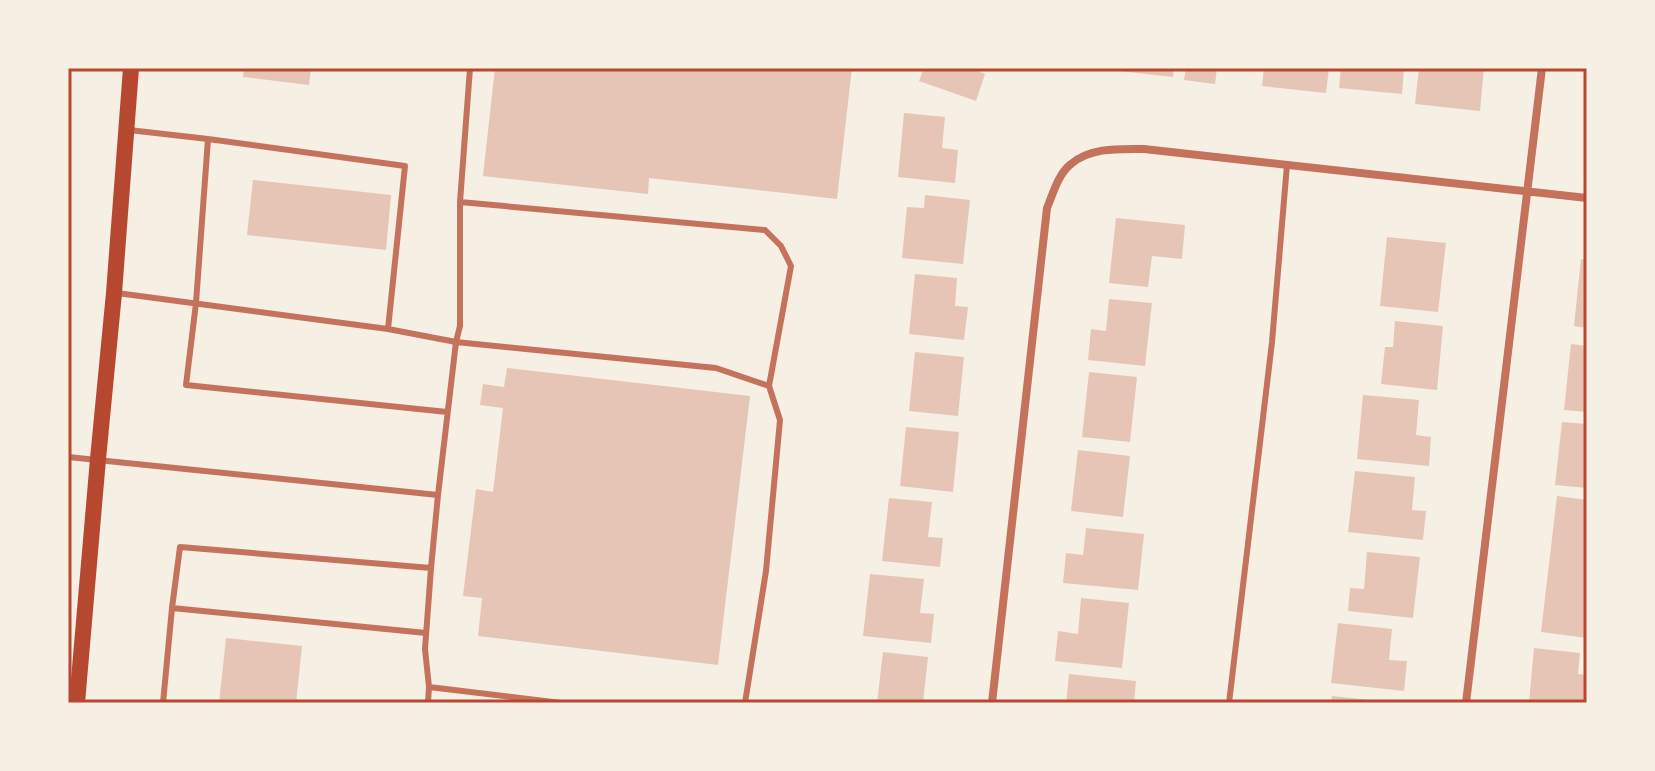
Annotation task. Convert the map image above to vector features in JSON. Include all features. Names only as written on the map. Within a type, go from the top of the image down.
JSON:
[{"type":"main road","points":[[77,703],[131,68]]},
{"type":"street","points":[[1466,703],[1542,68]]},
{"type":"street","points":[[992,703],[1047,208],[1070,164],[1106,149],[1144,149],[1587,198]]},
{"type":"lane","points":[[428,703],[425,649],[431,568],[447,412],[460,326],[460,202],[470,68]]},
{"type":"lane","points":[[125,129],[405,166],[388,329]]},
{"type":"lane","points":[[208,139],[196,303],[186,385],[447,412]]},
{"type":"lane","points":[[1229,703],[1272,342],[1287,165]]},
{"type":"lane","points":[[460,202],[765,230],[781,246],[791,266],[769,386],[780,420],[766,571],[745,703]]},
{"type":"lane","points":[[114,293],[388,329],[456,342],[716,368],[769,386]]},
{"type":"lane","points":[[68,457],[438,495]]},
{"type":"lane","points":[[163,703],[180,547],[431,568]]},
{"type":"lane","points":[[172,608],[426,633]]},
{"type":"lane","points":[[429,687],[561,703]]},
{"type":"building","points":[[244,68],[311,68],[309,85],[243,77]]},
{"type":"building","points":[[495,68],[852,68],[837,199],[649,178],[648,194],[483,176]]},
{"type":"building","points":[[924,68],[972,68],[985,74],[976,101],[919,81]]},
{"type":"building","points":[[1110,68],[1174,68],[1173,77]]},
{"type":"building","points":[[1186,68],[1217,68],[1215,84],[1184,80]]},
{"type":"building","points":[[1264,68],[1329,68],[1326,93],[1262,86]]},
{"type":"building","points":[[1341,68],[1404,68],[1402,94],[1339,88]]},
{"type":"building","points":[[1419,68],[1484,68],[1480,111],[1415,104]]},
{"type":"building","points":[[904,113],[945,117],[942,148],[958,150],[955,183],[898,177]]},
{"type":"building","points":[[253,180],[391,195],[386,250],[247,235]]},
{"type":"building","points":[[925,195],[970,200],[963,264],[902,258],[907,207],[924,208]]},
{"type":"building","points":[[1116,218],[1185,225],[1182,259],[1152,256],[1148,287],[1109,283]]},
{"type":"building","points":[[1387,237],[1446,243],[1438,312],[1380,306]]},
{"type":"building","points":[[1581,259],[1587,260],[1587,328],[1574,326]]},
{"type":"building","points":[[915,274],[957,278],[955,306],[968,307],[964,340],[909,334]]},
{"type":"building","points":[[1109,299],[1152,303],[1145,366],[1088,360],[1091,329],[1106,331]]},
{"type":"building","points":[[1395,321],[1443,326],[1437,390],[1381,384],[1385,347],[1393,347]]},
{"type":"building","points":[[1571,344],[1587,346],[1587,412],[1564,410]]},
{"type":"building","points":[[915,352],[964,357],[958,416],[909,411]]},
{"type":"building","points":[[507,368],[750,396],[718,665],[478,636],[482,598],[463,596],[476,489],[493,492],[503,408],[480,405],[483,384],[504,387]]},
{"type":"building","points":[[1089,372],[1137,377],[1130,442],[1082,437]]},
{"type":"building","points":[[1363,395],[1419,400],[1416,435],[1431,437],[1429,466],[1357,459]]},
{"type":"building","points":[[1562,422],[1587,424],[1587,488],[1555,485]]},
{"type":"building","points":[[906,427],[959,432],[953,492],[900,486]]},
{"type":"building","points":[[1078,450],[1130,456],[1123,517],[1071,511]]},
{"type":"building","points":[[1355,471],[1415,477],[1412,510],[1426,511],[1423,540],[1348,532]]},
{"type":"building","points":[[1557,496],[1587,500],[1587,638],[1541,632]]},
{"type":"building","points":[[889,498],[932,502],[928,537],[943,538],[940,567],[882,561]]},
{"type":"building","points":[[1086,528],[1144,534],[1138,590],[1063,583],[1066,553],[1083,555]]},
{"type":"building","points":[[1367,552],[1420,557],[1413,618],[1348,611],[1350,588],[1364,589]]},
{"type":"building","points":[[870,574],[924,579],[920,613],[934,614],[931,643],[863,636]]},
{"type":"building","points":[[1081,598],[1129,603],[1122,668],[1055,661],[1058,631],[1078,634]]},
{"type":"building","points":[[1338,623],[1392,629],[1389,660],[1407,661],[1404,691],[1331,683]]},
{"type":"building","points":[[226,638],[302,646],[296,703],[219,703]]},
{"type":"building","points":[[1534,648],[1580,653],[1578,674],[1587,675],[1587,703],[1529,703]]},
{"type":"building","points":[[883,652],[928,657],[923,703],[877,703]]},
{"type":"building","points":[[1069,674],[1136,681],[1134,703],[1066,703]]},
{"type":"building","points":[[1332,696],[1379,701],[1331,703]]}]
